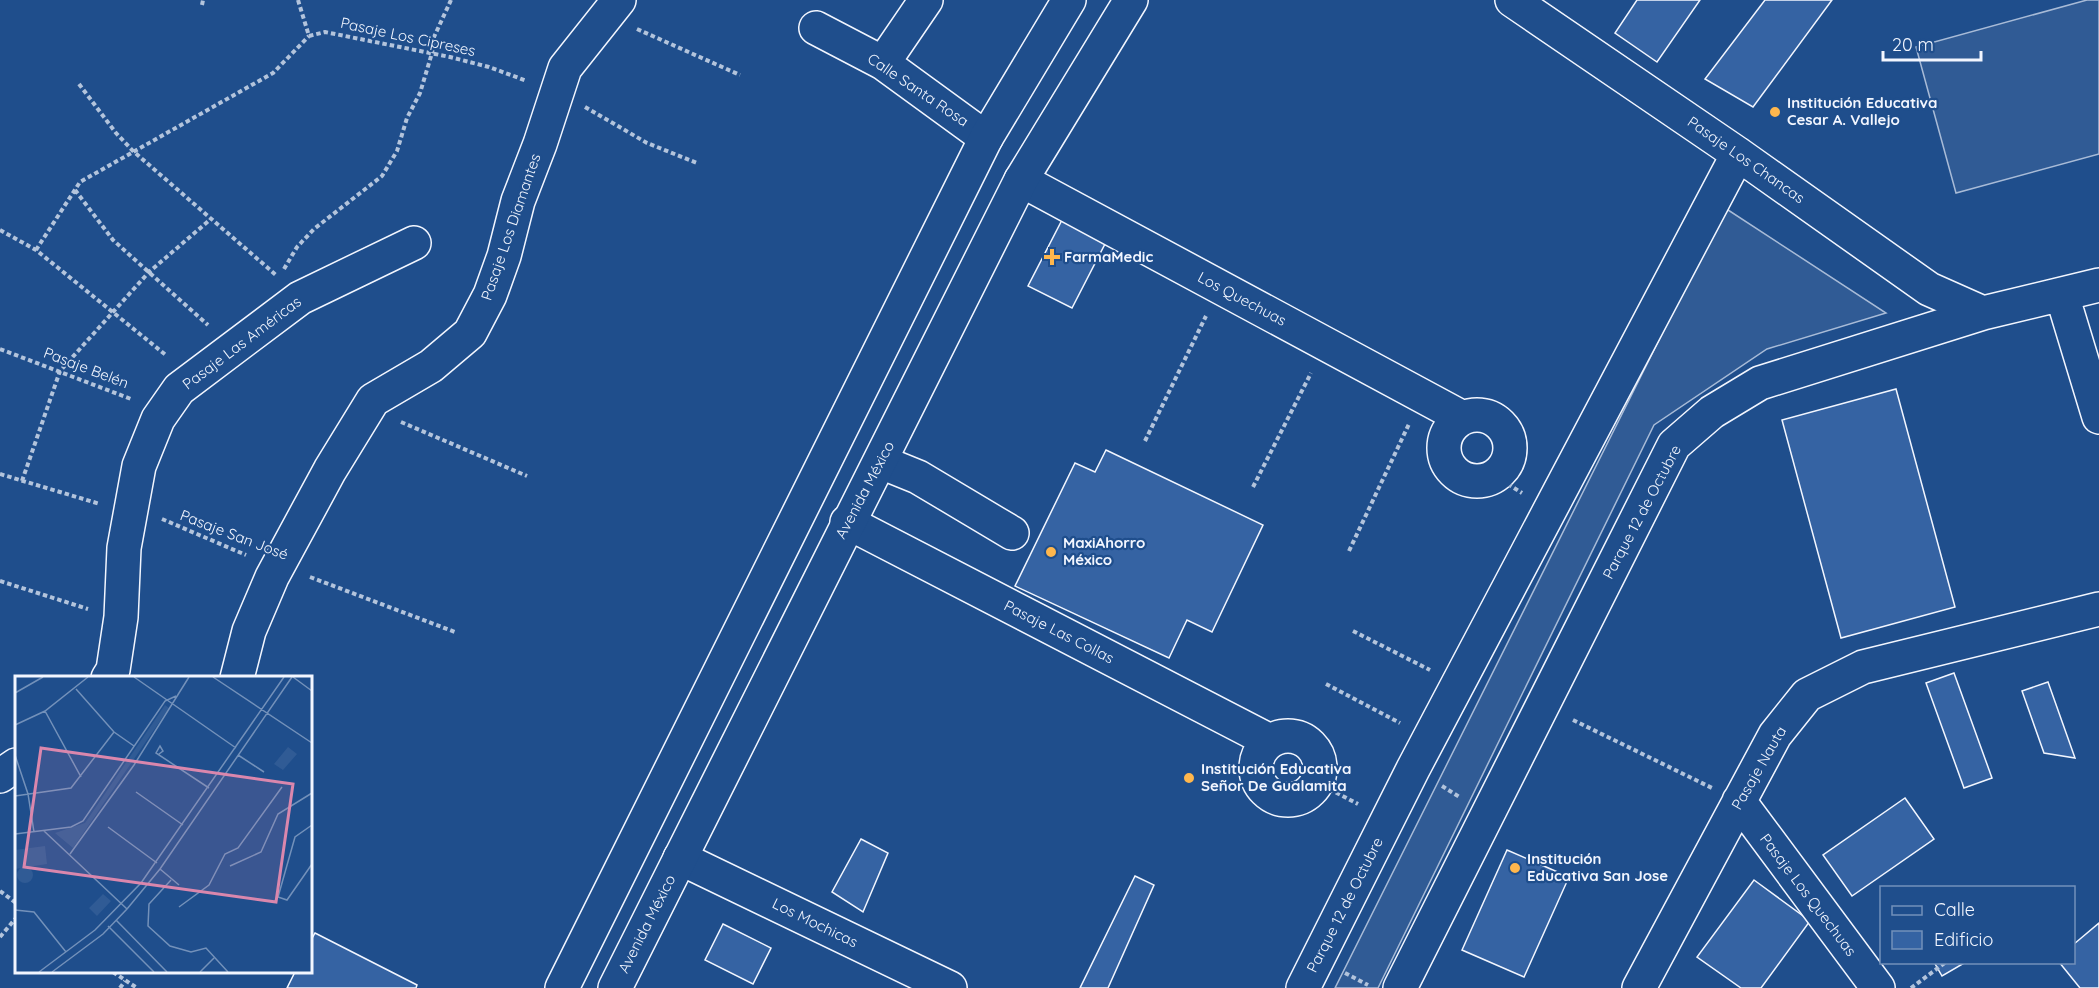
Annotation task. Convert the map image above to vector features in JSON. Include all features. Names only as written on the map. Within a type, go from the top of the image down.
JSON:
[{"type":"street","points":[[883,63],[926,0]]},
{"type":"street","points":[[562,988],[986,138],[1069,0]]},
{"type":"street","name":"Avenida México","points":[[615,988],[847,522],[881,462],[1022,180],[1131,0]]},
{"type":"street","name":"Pasaje Los Chancas","points":[[1512,0],[1738,154],[1929,289],[1983,313]]},
{"type":"street","name":"Pasaje Los Diamantes","points":[[238,676],[249,631],[279,565],[330,470],[373,400],[431,366],[470,333],[497,275],[518,201],[565,68],[613,8]]},
{"type":"street","name":"Calle Santa Rosa","points":[[816,28],[883,63],[986,138]]},
{"type":"street","name":"Parque 12 de Octubre","points":[[1303,988],[1429,738],[1738,154]]},
{"type":"street","name":"Los Quechuas","points":[[1022,180],[1463,418]]},
{"type":"street","name":"Pasaje Las Américas","points":[[109,676],[113,670],[121,617],[124,548],[139,466],[158,419],[179,389],[235,350],[300,298],[414,243]]},
{"type":"street","name":"Parque 12 de Octubre","points":[[1400,988],[1674,446],[1713,411],[1760,383],[1983,313],[2062,296],[2099,285]]},
{"type":"street","points":[[2062,296],[2099,417]]},
{"type":"street","points":[[881,462],[918,477],[1012,534]]},
{"type":"street","name":"Pasaje Las Collas","points":[[847,522],[1270,741],[1286,736],[1309,744],[1318,758],[1316,782]]},
{"type":"street","name":"Pasaje Nauta","points":[[1639,988],[1775,735],[1807,695],[1863,667],[2099,609]]},
{"type":"street","points":[[1270,741],[1263,747],[1256,763],[1258,781],[1263,788],[1270,794],[1287,800],[1304,795],[1316,782]]},
{"type":"street","points":[[0,776],[15,766]]},
{"type":"street","name":"Pasaje Los Quechuas","points":[[1739,801],[1878,988]]},
{"type":"street","name":"Los Mochicas","points":[[680,858],[950,988]]},
{"type":"path","points":[[36,250],[80,182],[235,97],[273,73],[309,36],[298,0]]},
{"type":"path","points":[[79,84],[116,134],[133,151],[279,278],[297,247],[314,229],[382,176],[397,151],[432,53],[434,37],[451,0]]},
{"type":"path","points":[[613,8],[740,75]]},
{"type":"path","name":"Pasaje Los Cipreses","points":[[309,36],[325,32],[489,67],[557,92],[647,143],[697,163]]},
{"type":"path","points":[[75,190],[113,240],[235,350]]},
{"type":"path","points":[[22,481],[60,371],[149,272],[212,218]]},
{"type":"path","points":[[0,230],[36,250],[196,379]]},
{"type":"path","points":[[1144,441],[1220,287]]},
{"type":"path","points":[[1253,487],[1326,344]]},
{"type":"path","name":"Pasaje Belén","points":[[0,349],[128,396],[158,419]]},
{"type":"path","points":[[1349,551],[1422,395]]},
{"type":"path","points":[[373,400],[403,424],[527,476]]},
{"type":"path","name":"Pasaje San José","points":[[0,474],[87,502],[147,512],[234,551],[279,565],[455,632]]},
{"type":"path","points":[[0,581],[54,600],[121,617]]},
{"type":"path","points":[[1353,631],[1458,685]]},
{"type":"path","points":[[1326,684],[1429,738]]},
{"type":"path","points":[[1542,706],[1739,801]]},
{"type":"path","points":[[1413,769],[1488,814]]},
{"type":"path","points":[[1316,782],[1388,819]]},
{"type":"path","points":[[0,891],[15,902]]},
{"type":"path","points":[[0,937],[15,919]]},
{"type":"path","points":[[1911,988],[1945,964]]},
{"type":"path","points":[[113,973],[137,988]]},
{"type":"path","points":[[120,988],[125,981]]},
{"type":"shaded area","points":[[2087,0],[2099,0],[2099,154],[1956,193],[1916,47]]},
{"type":"shaded area","points":[[1725,208],[1886,313],[1767,349],[1654,425],[1378,988],[1335,988]]},
{"type":"building","points":[[1637,0],[1700,0],[1657,62],[1615,33]]},
{"type":"building","points":[[1765,0],[1832,0],[1753,107],[1705,79]]},
{"type":"building","points":[[1062,220],[1106,242],[1072,308],[1028,286]]},
{"type":"building","points":[[1896,389],[1955,607],[1841,638],[1782,420]]},
{"type":"building","points":[[1106,450],[1263,525],[1212,632],[1187,620],[1169,658],[1015,586],[1075,463],[1095,472]]},
{"type":"building","points":[[1954,673],[1992,778],[1964,788],[1926,683]]},
{"type":"building","points":[[2048,682],[2075,758],[2044,753],[2022,691]]},
{"type":"building","points":[[1905,798],[1934,839],[1852,896],[1823,855]]},
{"type":"building","points":[[861,839],[888,853],[863,912],[832,892]]},
{"type":"building","points":[[1507,850],[1569,877],[1524,977],[1462,950]]},
{"type":"building","points":[[1135,876],[1154,885],[1108,988],[1080,988]]},
{"type":"building","points":[[1754,880],[1810,921],[1761,988],[1741,988],[1697,957]]},
{"type":"building","points":[[2099,923],[2099,988],[2080,988],[2061,964],[2075,964],[2075,943]]},
{"type":"building","points":[[723,924],[771,948],[753,984],[705,960]]},
{"type":"building","points":[[315,933],[417,985],[416,988],[287,988],[294,973],[312,973],[312,938]]},
{"type":"building","points":[[1935,964],[1963,964],[1942,976]]},
{"type":"place","name":"Institución Educativa Cesar A. Vallejo","points":[[1775,112]]},
{"type":"place","name":"FarmaMedic","points":[[1052,257]]},
{"type":"place","name":"MaxiAhorro México","points":[[1051,552]]},
{"type":"place","name":"Institución Educativa Señor De Gualamita","points":[[1189,778]]},
{"type":"place","name":"Institución Educativa San Jose","points":[[1515,868]]}]
